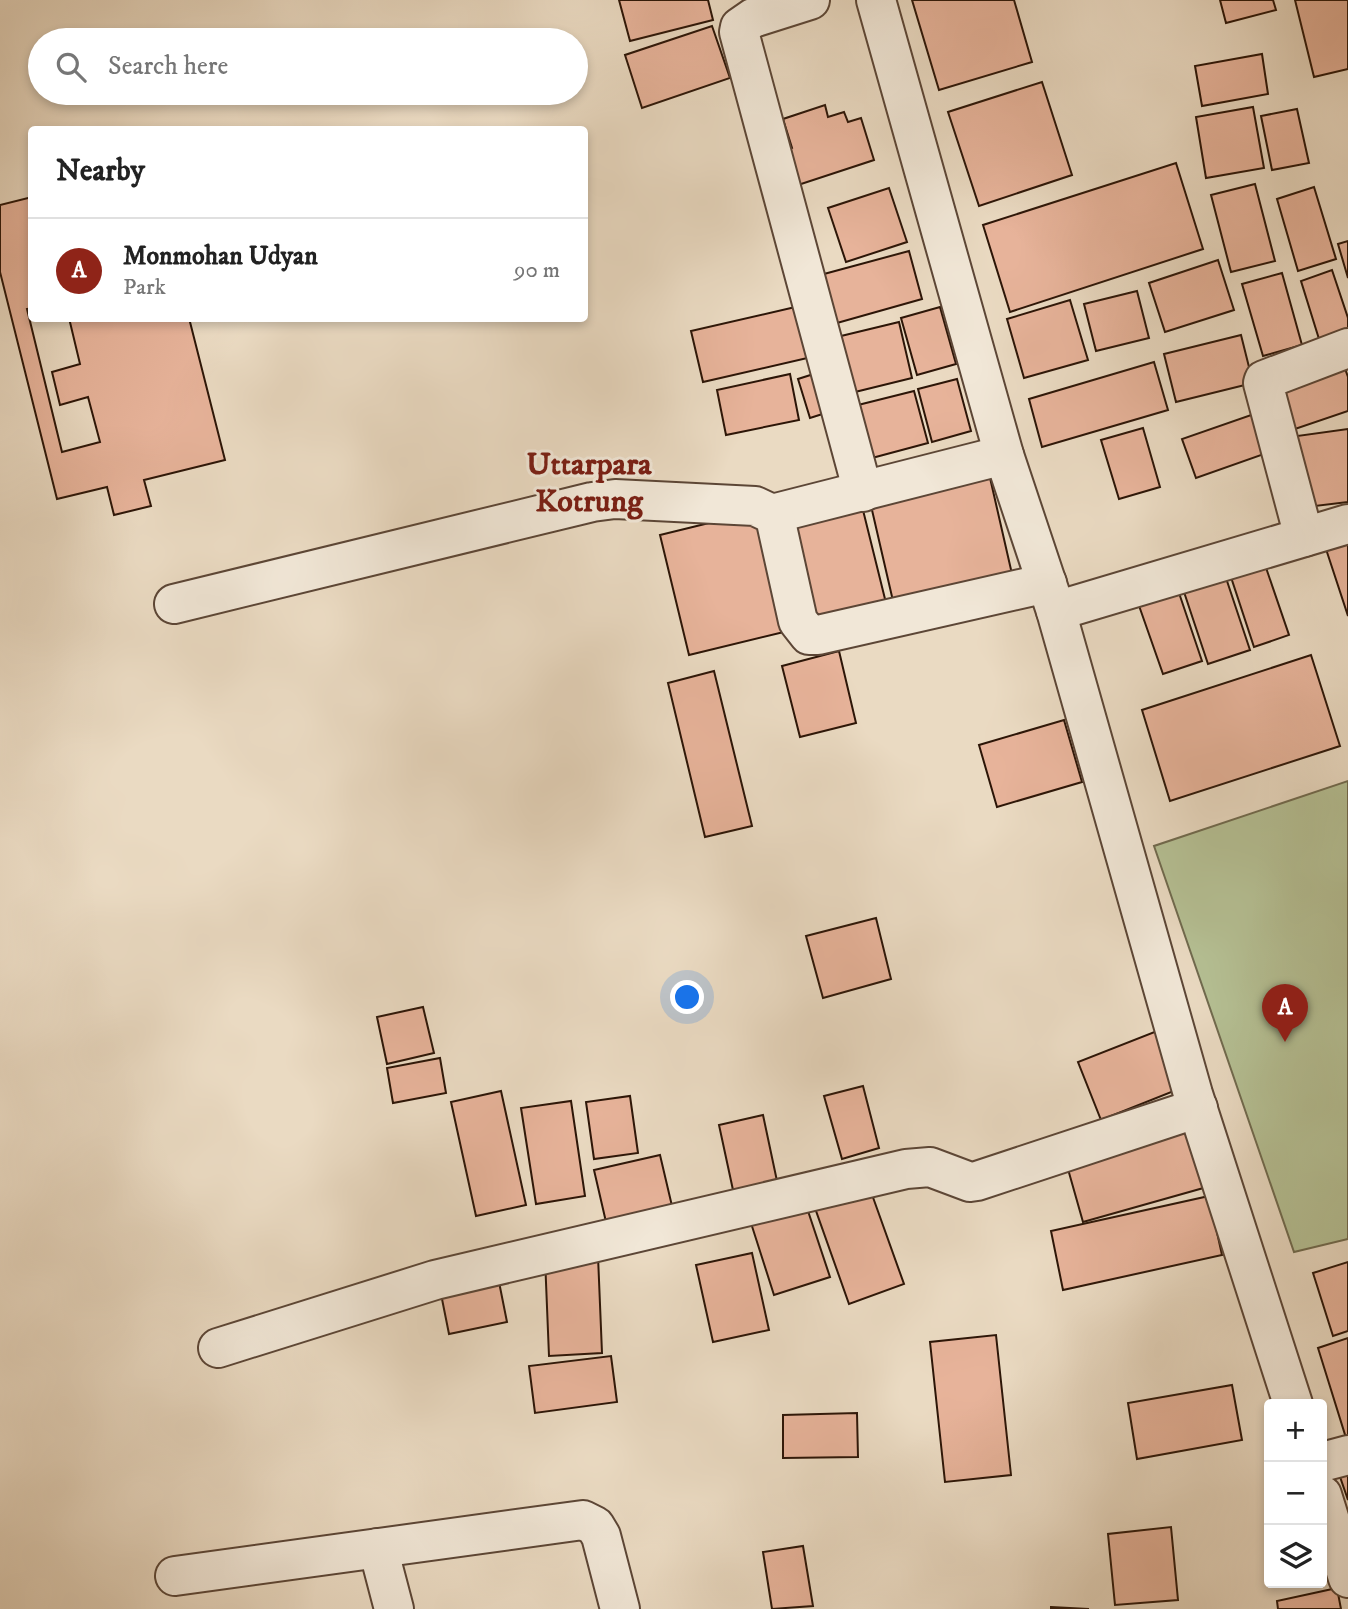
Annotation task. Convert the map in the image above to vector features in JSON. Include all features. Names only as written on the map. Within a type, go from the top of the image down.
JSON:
[{"type":"street","points":[[810,0],[753,18],[740,27],[739,32],[863,492]]},
{"type":"street","points":[[876,0],[1004,455],[1052,597],[1198,1108],[1291,1399]]},
{"type":"street","points":[[1304,537],[1263,383],[1285,370],[1348,348]]},
{"type":"street","points":[[772,514],[1004,455]]},
{"type":"street","points":[[174,604],[604,500],[755,506],[772,514],[776,522],[798,621],[809,635],[818,635],[1052,597],[1348,524]]},
{"type":"street","points":[[218,1348],[435,1280],[906,1169],[930,1167],[970,1182],[977,1181],[1198,1108]]},
{"type":"street","points":[[1327,1461],[1348,1455]]},
{"type":"street","points":[[1327,1511],[1348,1578]]},
{"type":"street","points":[[176,1576],[583,1520],[595,1526],[601,1536],[620,1609]]},
{"type":"street","points":[[378,1548],[394,1609]]},
{"type":"green space","points":[[1348,781],[1348,1239],[1294,1252],[1154,846]]},
{"type":"building","points":[[619,0],[708,0],[713,20],[630,41]]},
{"type":"building","points":[[912,0],[1014,0],[1032,62],[939,90]]},
{"type":"building","points":[[1220,0],[1273,0],[1276,10],[1226,23]]},
{"type":"building","points":[[1295,0],[1348,0],[1348,69],[1314,77]]},
{"type":"building","points":[[712,26],[730,78],[642,108],[625,55]]},
{"type":"building","points":[[1262,54],[1268,94],[1202,106],[1195,66]]},
{"type":"building","points":[[1042,82],[1072,175],[979,206],[948,112]]},
{"type":"building","points":[[825,105],[828,117],[844,112],[848,122],[861,118],[874,160],[792,187],[781,152],[792,148],[783,119]]},
{"type":"building","points":[[1253,107],[1264,168],[1206,178],[1196,117]]},
{"type":"building","points":[[1297,109],[1309,163],[1272,170],[1261,116]]},
{"type":"building","points":[[1176,163],[1203,249],[1010,312],[983,225]]},
{"type":"building","points":[[1255,184],[1275,261],[1231,272],[1211,195]]},
{"type":"building","points":[[1314,187],[1336,259],[1298,271],[1277,199]]},
{"type":"building","points":[[889,188],[907,242],[846,262],[828,208]]},
{"type":"building","points":[[28,198],[28,322],[30,322],[62,452],[100,442],[88,397],[60,405],[52,372],[80,364],[70,322],[190,322],[225,460],[144,480],[151,506],[114,515],[107,487],[57,499],[0,272],[0,205]]},
{"type":"building","points":[[1348,241],[1348,278],[1338,244]]},
{"type":"building","points":[[909,251],[922,299],[837,323],[824,274]]},
{"type":"building","points":[[1218,260],[1234,310],[1165,332],[1149,283]]},
{"type":"building","points":[[1332,270],[1348,318],[1348,329],[1319,339],[1301,281]]},
{"type":"building","points":[[1282,273],[1302,345],[1263,356],[1242,284]]},
{"type":"building","points":[[1137,291],[1149,338],[1096,351],[1084,304]]},
{"type":"building","points":[[1070,300],[1088,360],[1024,378],[1007,319]]},
{"type":"building","points":[[804,305],[816,356],[703,382],[691,331]]},
{"type":"building","points":[[940,307],[956,364],[917,375],[901,318]]},
{"type":"building","points":[[899,322],[912,378],[855,392],[841,336]]},
{"type":"building","points":[[1241,335],[1253,383],[1176,402],[1164,354]]},
{"type":"building","points":[[1340,355],[1348,377],[1348,411],[1295,429],[1277,378]]},
{"type":"building","points":[[1154,362],[1168,410],[1042,447],[1029,399]]},
{"type":"building","points":[[823,371],[835,410],[810,418],[798,379]]},
{"type":"building","points":[[790,374],[799,420],[726,435],[717,390]]},
{"type":"building","points":[[957,379],[971,431],[932,442],[918,389]]},
{"type":"building","points":[[914,391],[928,443],[872,458],[858,405]]},
{"type":"building","points":[[1254,414],[1267,453],[1196,478],[1182,439]]},
{"type":"building","points":[[1143,428],[1160,487],[1119,499],[1101,440]]},
{"type":"building","points":[[1348,429],[1348,502],[1307,507],[1297,436]]},
{"type":"building","points":[[988,469],[1012,574],[893,601],[869,497]]},
{"type":"building","points":[[860,498],[886,603],[814,622],[787,516]]},
{"type":"building","points":[[758,511],[788,631],[689,655],[660,535]]},
{"type":"building","points":[[1348,535],[1348,616],[1324,543]]},
{"type":"building","points":[[1262,556],[1289,635],[1254,647],[1228,568]]},
{"type":"building","points":[[1224,572],[1250,650],[1208,664],[1182,586]]},
{"type":"building","points":[[1177,587],[1202,661],[1163,674],[1137,600]]},
{"type":"building","points":[[839,651],[856,723],[800,737],[782,666]]},
{"type":"building","points":[[1311,655],[1340,746],[1170,801],[1142,710]]},
{"type":"building","points":[[714,671],[752,826],[705,837],[668,683]]},
{"type":"building","points":[[1064,720],[1082,782],[997,807],[979,745]]},
{"type":"building","points":[[876,918],[891,979],[823,998],[806,936]]},
{"type":"building","points":[[423,1007],[434,1053],[387,1064],[377,1017]]},
{"type":"building","points":[[1157,1031],[1179,1089],[1101,1120],[1078,1062]]},
{"type":"building","points":[[440,1058],[446,1093],[393,1103],[387,1068]]},
{"type":"building","points":[[863,1086],[879,1148],[842,1159],[824,1096]]},
{"type":"building","points":[[501,1091],[526,1205],[476,1216],[451,1102]]},
{"type":"building","points":[[630,1096],[638,1153],[594,1159],[586,1102]]},
{"type":"building","points":[[571,1101],[585,1196],[536,1204],[521,1108]]},
{"type":"building","points":[[763,1115],[777,1181],[733,1190],[719,1125]]},
{"type":"building","points":[[1195,1119],[1214,1185],[1083,1222],[1064,1155]]},
{"type":"building","points":[[660,1155],[672,1206],[606,1222],[594,1170]]},
{"type":"building","points":[[870,1189],[904,1284],[849,1304],[815,1208]]},
{"type":"building","points":[[1209,1196],[1222,1255],[1063,1290],[1051,1231]]},
{"type":"building","points":[[805,1202],[830,1277],[774,1295],[750,1220]]},
{"type":"building","points":[[752,1253],[769,1330],[713,1342],[696,1265]]},
{"type":"building","points":[[598,1256],[602,1353],[549,1356],[545,1258]]},
{"type":"building","points":[[1348,1262],[1348,1331],[1333,1336],[1313,1273]]},
{"type":"building","points":[[497,1272],[507,1322],[449,1334],[439,1284]]},
{"type":"building","points":[[996,1335],[1011,1475],[945,1482],[930,1342]]},
{"type":"building","points":[[1348,1338],[1348,1440],[1347,1441],[1318,1348]]},
{"type":"building","points":[[611,1356],[617,1402],[535,1413],[529,1366]]},
{"type":"building","points":[[1232,1385],[1242,1440],[1137,1459],[1128,1403]]},
{"type":"building","points":[[857,1413],[858,1457],[783,1458],[783,1415]]},
{"type":"building","points":[[1348,1464],[1348,1500],[1337,1468]]},
{"type":"building","points":[[1171,1527],[1178,1600],[1115,1605],[1108,1534]]},
{"type":"building","points":[[803,1546],[813,1606],[772,1609],[763,1552]]},
{"type":"building","points":[[1337,1588],[1341,1609],[1278,1609],[1277,1601]]},
{"type":"building","points":[[1051,1607],[1089,1609],[1051,1609]]},
{"type":"place","name":"Monmohan Udyan","points":[[1285,1042]]},
{"type":"district","name":"Uttarpara Kotrung","points":[[589,482]]}]
